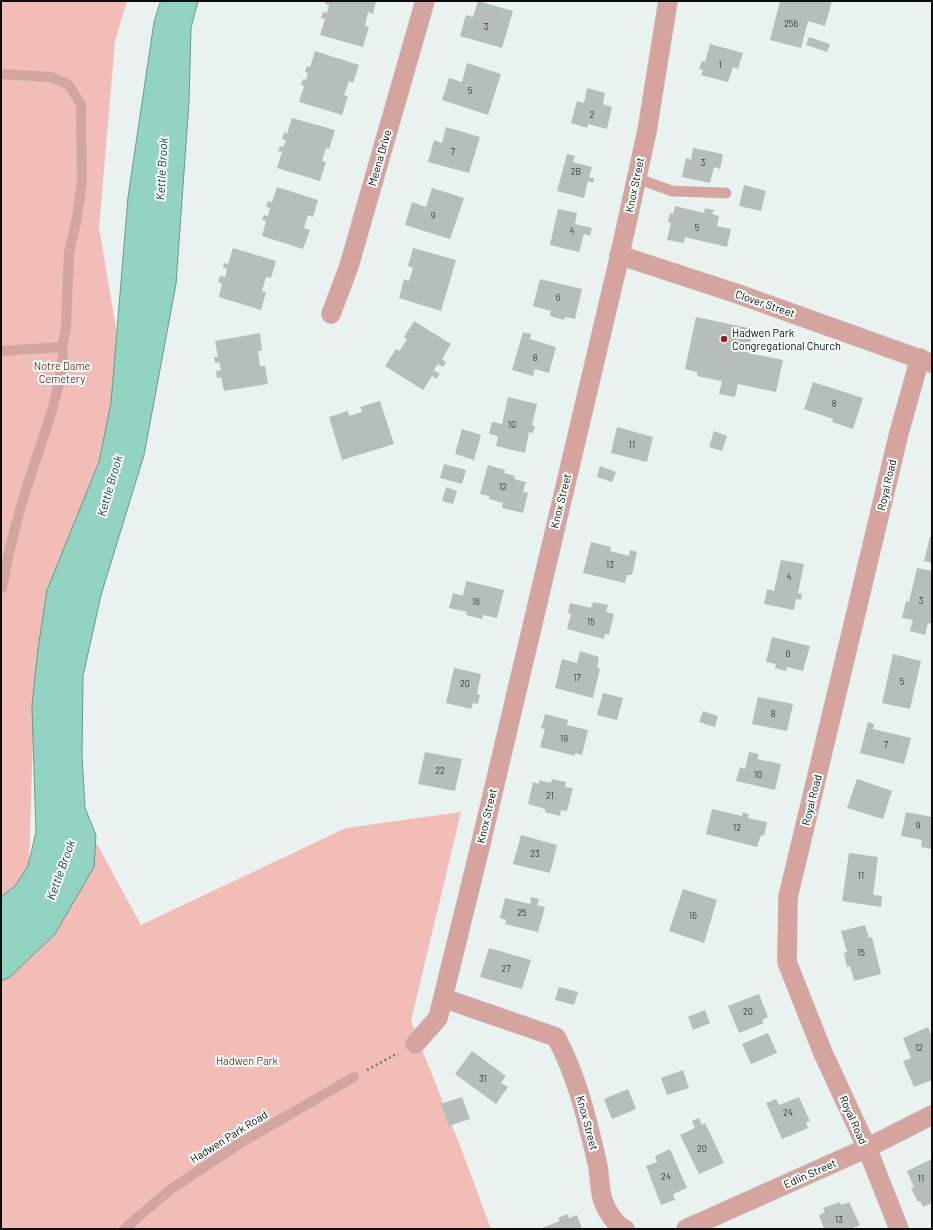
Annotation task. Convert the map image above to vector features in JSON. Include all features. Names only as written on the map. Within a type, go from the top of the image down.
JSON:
[{"type":"street","name":"Meena Drive","points":[[331,314],[349,266],[425,1]]},
{"type":"street","name":"Knox Street","points":[[415,1044],[438,1018],[443,998],[647,131],[668,1]]},
{"type":"street","name":"Clover Street","points":[[619,255],[738,294],[926,361]]},
{"type":"street","name":"Royal Road","points":[[899,1229],[866,1148],[823,1053],[787,962],[788,897],[899,433],[926,361]]},
{"type":"street","name":"Knox Street","points":[[443,998],[556,1037],[570,1062],[582,1101],[600,1174],[603,1200],[618,1226],[624,1229]]},
{"type":"street","name":"Edlin Street","points":[[686,1229],[866,1148],[932,1115]]},
{"type":"lane","points":[[1,74],[51,77],[69,85],[81,105],[82,180],[77,218],[69,253],[66,327],[62,347],[62,372],[55,404],[8,549],[1,590]]},
{"type":"lane","points":[[636,178],[672,191],[726,193]]},
{"type":"lane","points":[[1,351],[62,347]]},
{"type":"lane","name":"Hadwen Park Road","points":[[124,1229],[171,1189],[242,1142],[354,1077]]},
{"type":"path","points":[[354,1077],[415,1044]]},
{"type":"green space","name":"Hadwen Park","points":[[1,1],[127,1],[115,41],[99,228],[124,375],[33,739],[29,865],[97,844],[141,925],[346,828],[461,812],[411,1021],[491,1229],[1,1229]]},
{"type":"water","name":"Kettle Brook","points":[[161,1],[198,1],[191,28],[189,102],[176,284],[144,455],[101,595],[83,676],[82,755],[85,808],[96,835],[94,867],[55,934],[10,977],[1,981],[1,897],[15,886],[28,866],[36,832],[32,706],[38,649],[47,590],[99,462],[111,403],[128,197],[154,22]]},
{"type":"building","points":[[326,1],[376,1],[373,14],[368,12],[365,26],[369,27],[363,47],[320,35],[325,19],[321,18],[323,12],[327,13],[329,5],[325,4]]},
{"type":"building","points":[[478,1],[513,11],[502,48],[460,36],[466,15],[473,17]]},
{"type":"building","points":[[780,1],[832,1],[825,26],[808,21],[801,48],[770,40]]},
{"type":"building","points":[[809,37],[830,44],[827,52],[806,45]]},
{"type":"building","points":[[710,44],[743,53],[738,69],[733,67],[728,82],[701,75],[703,70],[699,69],[702,61],[705,62]]},
{"type":"building","points":[[315,51],[359,65],[353,83],[349,81],[344,95],[348,96],[342,115],[299,102],[304,86],[301,85],[303,79],[306,80],[308,73],[305,72],[307,66],[310,67]]},
{"type":"building","points":[[467,63],[501,74],[488,115],[442,100],[449,78],[462,82]]},
{"type":"building","points":[[587,88],[605,93],[603,104],[612,107],[607,129],[588,124],[587,128],[571,123],[577,101],[584,103]]},
{"type":"building","points":[[292,118],[335,130],[329,149],[326,148],[322,161],[326,162],[320,181],[277,168],[282,152],[278,151],[280,146],[283,147],[286,140],[282,139],[284,132],[287,134]]},
{"type":"building","points":[[446,127],[480,137],[469,173],[428,162],[434,140],[442,143]]},
{"type":"building","points":[[693,148],[723,154],[720,169],[714,167],[710,183],[682,177],[686,158],[691,160]]},
{"type":"building","points":[[567,154],[575,156],[573,162],[592,167],[589,177],[594,178],[593,183],[588,181],[584,198],[557,191]]},
{"type":"building","points":[[744,185],[766,191],[761,211],[739,206]]},
{"type":"building","points":[[277,187],[318,200],[313,217],[308,215],[304,228],[310,230],[303,249],[262,236],[266,221],[262,220],[264,215],[268,216],[270,208],[266,207],[268,201],[272,202]]},
{"type":"building","points":[[432,188],[464,198],[450,239],[405,225],[412,202],[426,207]]},
{"type":"building","points":[[675,206],[704,213],[705,208],[714,210],[712,214],[719,216],[717,226],[731,229],[727,247],[685,237],[684,243],[667,240],[671,223],[668,222],[670,213],[673,214]]},
{"type":"building","points":[[558,209],[577,213],[575,224],[592,228],[590,236],[584,234],[579,252],[550,245]]},
{"type":"building","points":[[233,248],[276,261],[271,278],[266,277],[262,291],[266,292],[261,310],[219,297],[222,284],[218,282],[220,276],[225,277],[227,269],[223,268],[224,263],[228,264]]},
{"type":"building","points":[[413,248],[456,260],[441,311],[399,298],[404,279],[409,281],[413,268],[408,266]]},
{"type":"building","points":[[540,279],[582,289],[575,319],[565,317],[564,320],[550,316],[551,311],[533,306]]},
{"type":"building","points":[[696,317],[753,329],[748,353],[783,360],[776,392],[738,384],[735,397],[719,394],[722,381],[697,376],[697,372],[685,369]]},
{"type":"building","points":[[414,321],[451,344],[442,359],[446,362],[443,367],[438,364],[434,370],[440,374],[436,379],[432,376],[423,390],[385,366],[396,349],[399,351],[407,340],[404,337]]},
{"type":"building","points":[[523,332],[531,334],[530,339],[556,347],[549,373],[535,369],[533,376],[512,370]]},
{"type":"building","points":[[260,333],[262,351],[258,351],[260,366],[265,366],[268,384],[224,391],[221,377],[217,378],[216,371],[221,370],[219,362],[215,363],[214,357],[218,357],[215,341]]},
{"type":"building","points":[[813,382],[863,398],[853,429],[832,422],[833,419],[804,409]]},
{"type":"building","points":[[508,397],[537,404],[532,425],[535,426],[533,433],[529,432],[525,453],[496,446],[498,436],[489,434],[492,422],[502,424]]},
{"type":"building","points":[[380,401],[394,444],[342,460],[329,417],[348,411],[349,416],[362,412],[360,407]]},
{"type":"building","points":[[617,427],[653,437],[647,462],[611,453]]},
{"type":"building","points":[[462,429],[481,435],[474,460],[455,454]]},
{"type":"building","points":[[714,431],[727,436],[722,451],[709,447]]},
{"type":"building","points":[[444,464],[466,470],[462,484],[440,478]]},
{"type":"building","points":[[488,465],[505,470],[504,473],[515,476],[514,479],[526,482],[523,492],[528,493],[523,513],[502,508],[503,503],[489,499],[489,496],[480,494]]},
{"type":"building","points":[[600,466],[616,472],[612,482],[597,477]]},
{"type":"building","points":[[446,487],[457,491],[453,504],[442,501]]},
{"type":"building","points":[[930,537],[932,537],[932,563],[924,561]]},
{"type":"building","points":[[591,542],[611,547],[610,551],[629,556],[630,550],[637,552],[632,575],[627,575],[625,583],[583,573]]},
{"type":"building","points":[[781,560],[804,564],[798,593],[802,594],[801,600],[796,599],[794,610],[764,604],[767,589],[774,591]]},
{"type":"building","points":[[917,568],[932,571],[932,624],[928,623],[925,635],[910,631],[913,620],[902,618],[906,601],[909,602]]},
{"type":"building","points":[[466,581],[504,590],[497,618],[483,615],[482,619],[466,615],[467,612],[449,608],[453,593],[463,596]]},
{"type":"building","points":[[593,602],[608,605],[606,612],[614,614],[609,635],[605,634],[604,639],[567,629],[571,614],[568,613],[570,603],[591,608]]},
{"type":"building","points":[[772,637],[810,646],[803,671],[787,667],[786,671],[775,668],[776,664],[766,662]]},
{"type":"building","points":[[580,651],[599,657],[597,668],[600,669],[593,698],[555,688],[562,659],[577,663]]},
{"type":"building","points":[[893,654],[921,661],[910,709],[882,703]]},
{"type":"building","points":[[454,668],[481,674],[477,694],[480,695],[478,704],[473,703],[471,709],[446,703]]},
{"type":"building","points":[[603,693],[623,698],[617,720],[597,715]]},
{"type":"building","points":[[758,697],[793,704],[787,731],[752,724]]},
{"type":"building","points":[[703,711],[718,716],[715,727],[699,722]]},
{"type":"building","points":[[545,714],[568,720],[567,725],[588,730],[582,755],[575,753],[575,756],[540,747],[545,729],[541,728]]},
{"type":"building","points":[[868,722],[874,724],[873,729],[911,738],[904,764],[860,753]]},
{"type":"building","points":[[425,752],[462,759],[455,791],[418,784]]},
{"type":"building","points":[[749,752],[759,754],[757,759],[781,764],[775,790],[736,781],[740,767],[745,769]]},
{"type":"building","points":[[552,779],[566,782],[565,787],[573,788],[567,811],[561,810],[560,816],[545,812],[545,809],[528,804],[533,782],[539,784],[539,780],[551,783]]},
{"type":"building","points":[[857,779],[892,791],[883,819],[847,808]]},
{"type":"building","points":[[712,809],[742,816],[743,812],[749,814],[748,818],[767,822],[764,836],[761,835],[757,847],[706,834]]},
{"type":"building","points":[[906,812],[932,817],[931,849],[921,847],[922,840],[901,836]]},
{"type":"building","points":[[521,835],[557,845],[550,873],[513,864]]},
{"type":"building","points":[[849,853],[878,857],[873,895],[882,896],[881,907],[842,901]]},
{"type":"building","points":[[683,889],[717,900],[704,943],[669,931]]},
{"type":"building","points":[[531,897],[539,899],[537,905],[545,907],[538,932],[505,924],[506,920],[500,918],[505,898],[530,904]]},
{"type":"building","points":[[865,925],[869,938],[872,937],[881,974],[854,981],[850,966],[847,967],[844,953],[847,952],[841,931]]},
{"type":"building","points":[[489,948],[531,960],[522,989],[480,977]]},
{"type":"building","points":[[559,987],[578,992],[574,1005],[555,1000]]},
{"type":"building","points":[[759,994],[768,1017],[762,1020],[764,1023],[739,1033],[728,1006]]},
{"type":"building","points":[[705,1010],[710,1023],[693,1030],[688,1017]]},
{"type":"building","points":[[928,1027],[932,1037],[932,1080],[914,1087],[903,1061],[911,1058],[903,1038]]},
{"type":"building","points":[[768,1033],[777,1053],[751,1064],[742,1044]]},
{"type":"building","points":[[472,1051],[506,1076],[501,1083],[508,1087],[496,1104],[455,1074]]},
{"type":"building","points":[[683,1070],[689,1088],[667,1095],[661,1078]]},
{"type":"building","points":[[628,1089],[636,1109],[612,1119],[604,1099]]},
{"type":"building","points":[[462,1097],[470,1119],[449,1126],[441,1104]]},
{"type":"building","points":[[799,1097],[810,1121],[806,1122],[808,1128],[782,1139],[766,1103],[776,1099],[779,1105]]},
{"type":"building","points":[[699,1118],[702,1125],[705,1123],[724,1163],[699,1174],[680,1135],[695,1128],[692,1121]]},
{"type":"building","points":[[670,1149],[687,1188],[673,1194],[675,1200],[661,1205],[646,1166],[657,1162],[655,1156]]},
{"type":"building","points":[[932,1159],[932,1203],[923,1207],[920,1201],[918,1202],[911,1188],[914,1187],[907,1171]]},
{"type":"building","points":[[840,1202],[841,1205],[849,1202],[860,1225],[850,1229],[824,1229],[819,1215],[825,1212],[823,1208]]},
{"type":"building","points":[[568,1214],[569,1218],[577,1215],[582,1229],[539,1229],[560,1221],[558,1218]]},
{"type":"place","name":"Hadwen Park Congregational Church","points":[[724,339]]},
{"type":"park label","name":"Notre Dame Cemetery","points":[[62,372]]}]
